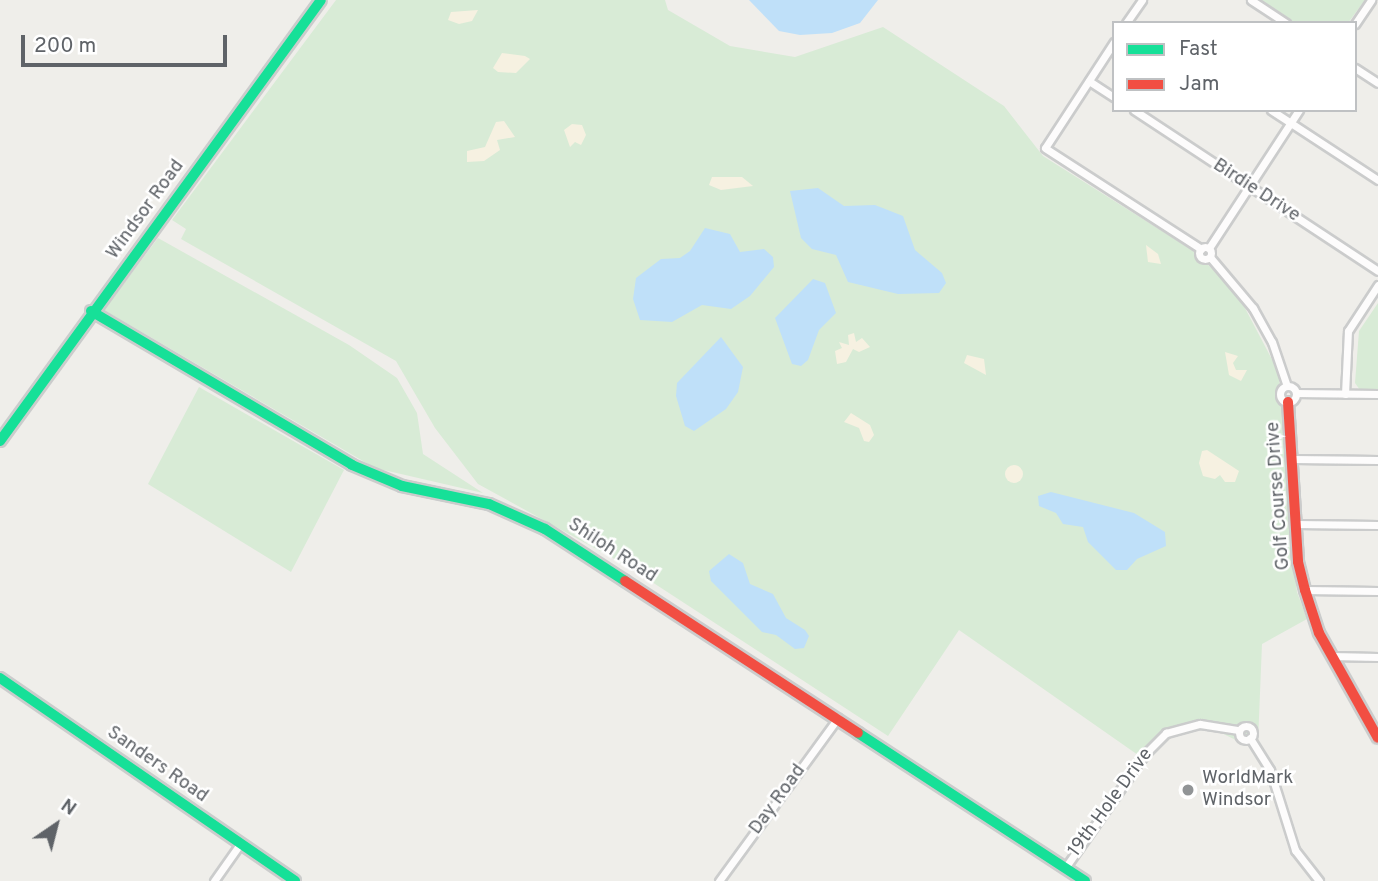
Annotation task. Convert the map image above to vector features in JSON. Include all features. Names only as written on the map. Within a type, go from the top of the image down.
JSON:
[{"type":"main road","name":"Windsor Road","points":[[0,440],[91,311],[321,0]]},
{"type":"main road","name":"Shiloh Road","points":[[91,311],[352,465],[402,486],[489,504],[545,529],[838,718],[1082,880]]},
{"type":"main road","name":"Golf Course Drive","points":[[1292,397],[1296,524],[1305,590],[1331,656],[1373,723],[1378,738]]},
{"type":"main road","name":"Sanders Road","points":[[0,678],[295,881]]},
{"type":"street","points":[[1128,20],[1142,0]]},
{"type":"street","points":[[1251,0],[1283,21]]},
{"type":"street","points":[[1357,21],[1371,0]]},
{"type":"street","points":[[1112,45],[1045,148],[1206,251],[1253,308],[1272,342],[1292,397]]},
{"type":"street","points":[[1357,69],[1378,83]]},
{"type":"street","points":[[1089,80],[1112,96]]},
{"type":"street","name":"Birdie Drive","points":[[1137,112],[1378,271]]},
{"type":"street","points":[[1274,112],[1378,180]]},
{"type":"street","points":[[1206,251],[1298,112]]},
{"type":"street","points":[[1345,394],[1348,331],[1378,285]]},
{"type":"street","points":[[1287,386],[1280,393],[1292,397],[1378,394]]},
{"type":"street","points":[[1294,459],[1378,460]]},
{"type":"street","points":[[1296,524],[1378,525]]},
{"type":"street","points":[[1305,590],[1378,591]]},
{"type":"street","points":[[1331,656],[1378,657]]},
{"type":"street","name":"Day Road","points":[[719,881],[838,718]]},
{"type":"street","name":"19th Hole Drive","points":[[1065,868],[1144,754],[1166,733],[1200,724],[1239,730],[1249,726],[1250,738],[1270,770],[1295,850],[1319,881]]},
{"type":"street","points":[[214,881],[240,844]]},
{"type":"green space","points":[[336,0],[665,0],[668,10],[730,46],[795,57],[883,27],[1004,106],[1043,156],[1192,250],[1236,291],[1278,371],[1289,454],[1289,528],[1297,592],[1307,619],[1262,644],[1258,742],[1244,744],[1195,720],[1165,731],[1138,755],[959,630],[888,736],[629,567],[478,484],[435,428],[396,361],[181,239],[186,229],[172,220]]},
{"type":"green space","points":[[1259,0],[1365,0],[1349,21],[1290,21]]},
{"type":"green space","points":[[158,238],[349,345],[397,378],[417,413],[423,454],[483,493],[375,468],[104,310]]},
{"type":"green space","points":[[1378,303],[1378,390],[1360,390],[1355,383],[1359,331]]},
{"type":"green space","points":[[199,387],[344,470],[291,572],[148,484]]},
{"type":"sand","points":[[478,10],[472,21],[459,24],[448,20],[451,12]]},
{"type":"sand","points":[[502,53],[530,59],[516,73],[498,72],[493,68]]},
{"type":"sand","points":[[504,121],[515,137],[497,140],[500,150],[484,161],[467,162],[467,151],[485,147],[496,122]]},
{"type":"sand","points":[[572,124],[582,125],[586,135],[581,145],[575,142],[570,147],[564,130]]},
{"type":"sand","points":[[712,177],[742,177],[753,186],[721,190],[709,185]]},
{"type":"sand","points":[[1146,245],[1158,254],[1161,264],[1148,262]]},
{"type":"sand","points":[[854,333],[856,342],[862,338],[870,347],[859,352],[853,349],[846,362],[837,364],[835,351],[842,348],[839,342],[849,345],[848,335]]},
{"type":"sand","points":[[1225,352],[1238,356],[1233,363],[1236,370],[1247,370],[1241,381],[1229,375]]},
{"type":"sand","points":[[967,355],[984,359],[986,375],[964,363]]},
{"type":"sand","points":[[851,413],[870,425],[874,435],[869,442],[864,441],[859,428],[844,422]]},
{"type":"sand","points":[[1207,450],[1239,471],[1235,482],[1225,482],[1220,475],[1215,479],[1203,476],[1199,463],[1202,451]]},
{"type":"sand","points":[[1014,465],[1020,468],[1023,474],[1020,480],[1014,483],[1008,480],[1005,474],[1008,468]]},
{"type":"water","points":[[749,0],[878,0],[860,23],[832,33],[800,35],[779,31]]},
{"type":"water","points":[[818,188],[844,206],[875,205],[903,216],[915,250],[942,273],[946,283],[939,293],[898,294],[848,282],[836,255],[812,249],[801,238],[790,191]]},
{"type":"water","points":[[705,228],[730,234],[740,252],[764,249],[773,257],[774,267],[750,296],[731,309],[702,305],[672,322],[640,320],[633,299],[636,278],[661,259],[680,258],[690,251]]},
{"type":"water","points":[[813,279],[825,283],[836,313],[819,330],[808,360],[801,366],[792,364],[775,318]]},
{"type":"water","points":[[721,337],[743,367],[738,392],[726,409],[694,431],[685,426],[676,396],[677,383]]},
{"type":"water","points":[[1051,492],[1134,513],[1165,532],[1166,546],[1137,559],[1127,570],[1116,570],[1088,542],[1083,527],[1063,524],[1056,513],[1039,506],[1038,496]]},
{"type":"water","points":[[729,554],[743,563],[750,584],[773,594],[786,618],[805,630],[809,636],[804,648],[795,649],[776,635],[762,632],[711,581],[709,571]]},
{"type":"traffic: fast","points":[[0,441],[321,0]]},
{"type":"traffic: fast","points":[[91,311],[352,465],[402,486],[489,504],[545,529],[625,581]]},
{"type":"traffic: fast","points":[[0,678],[295,881]]},
{"type":"traffic: fast","points":[[858,733],[1085,881]]},
{"type":"traffic: jam","points":[[1288,402],[1298,562],[1305,590],[1319,633],[1378,738]]},
{"type":"traffic: jam","points":[[625,581],[858,733]]},
{"type":"place","name":"WorldMark Windsor","points":[[1188,790]]}]
